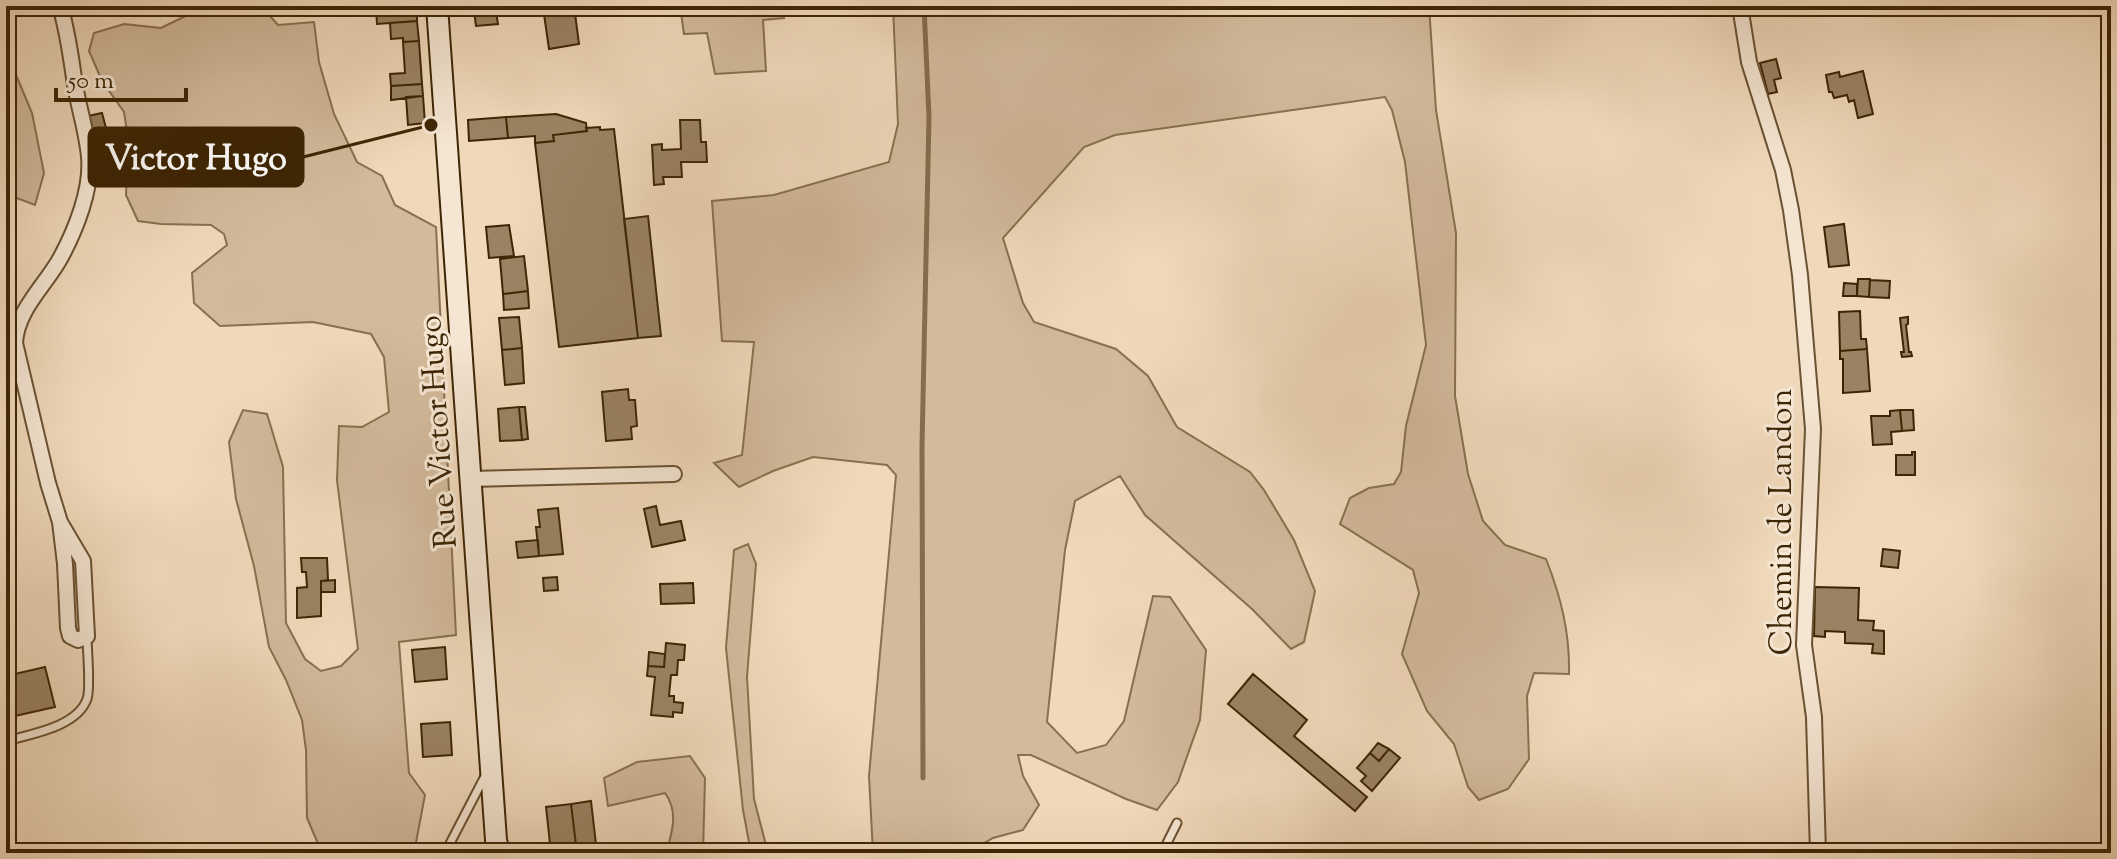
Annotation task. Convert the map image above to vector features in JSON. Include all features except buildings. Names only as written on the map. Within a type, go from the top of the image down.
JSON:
[{"type":"main road","name":"Rue Victor Hugo","points":[[437,6],[499,853]]},
{"type":"street","points":[[60,6],[67,29],[89,155],[87,192],[63,253],[22,315],[15,331],[15,343],[60,522],[68,628],[73,639],[78,640],[87,636],[83,561],[60,522]]},
{"type":"street","name":"Chemin de Landon","points":[[1740,6],[1749,62],[1783,170],[1800,275],[1813,429],[1804,645],[1814,717],[1818,853]]},
{"type":"street","points":[[471,479],[674,474]]},
{"type":"lane","points":[[6,741],[52,729],[80,710],[88,698],[87,636]]},
{"type":"lane","points":[[445,853],[491,763]]},
{"type":"lane","points":[[1164,853],[1177,823]]},
{"type":"shaded area","points":[[206,6],[261,6],[278,25],[314,22],[319,62],[334,114],[357,162],[382,176],[395,205],[436,227],[456,635],[399,642],[409,773],[425,795],[414,853],[322,853],[307,818],[306,750],[302,720],[269,647],[254,566],[236,499],[229,442],[243,410],[267,414],[283,467],[286,623],[305,659],[321,671],[341,666],[358,649],[337,480],[339,426],[362,427],[389,412],[384,357],[371,334],[313,322],[220,326],[194,303],[192,273],[227,245],[224,234],[211,225],[138,221],[126,195],[128,138],[124,112],[102,81],[89,51],[94,33],[124,24],[161,28]]},
{"type":"shaded area","points":[[680,6],[784,6],[784,18],[763,20],[766,71],[715,74],[707,33],[684,34]]},
{"type":"shaded area","points":[[893,6],[1429,6],[1436,110],[1456,233],[1455,396],[1468,474],[1483,521],[1505,545],[1546,559],[1560,601],[1568,644],[1569,674],[1534,673],[1527,696],[1529,759],[1508,789],[1479,800],[1468,787],[1454,744],[1427,711],[1402,654],[1419,593],[1413,570],[1340,524],[1350,498],[1369,488],[1394,484],[1401,472],[1406,426],[1426,345],[1405,162],[1392,110],[1385,97],[1115,135],[1084,147],[1003,238],[1023,303],[1034,322],[1116,349],[1148,376],[1177,427],[1250,472],[1264,490],[1294,540],[1315,591],[1304,642],[1291,649],[1252,609],[1145,515],[1120,476],[1075,501],[1065,550],[1047,722],[1077,753],[1106,745],[1124,721],[1153,596],[1170,597],[1206,650],[1200,720],[1178,782],[1157,810],[1031,755],[1018,755],[1023,776],[1039,805],[1023,830],[993,838],[967,853],[873,853],[869,776],[896,475],[887,465],[813,457],[739,487],[714,463],[742,455],[754,342],[722,341],[712,201],[774,195],[889,162],[898,124]]},
{"type":"shaded area","points":[[6,51],[32,113],[44,173],[35,205],[6,194]]},
{"type":"shaded area","points":[[748,544],[756,564],[747,677],[754,799],[768,853],[751,853],[743,810],[726,648],[734,550]]},
{"type":"shaded area","points":[[690,756],[705,778],[703,853],[666,853],[673,815],[665,793],[608,806],[604,778],[637,762]]},
{"type":"waterway","points":[[923,778],[922,447],[929,117],[924,6]]},
{"type":"place","name":"Victor Hugo","points":[[431,125]]}]
